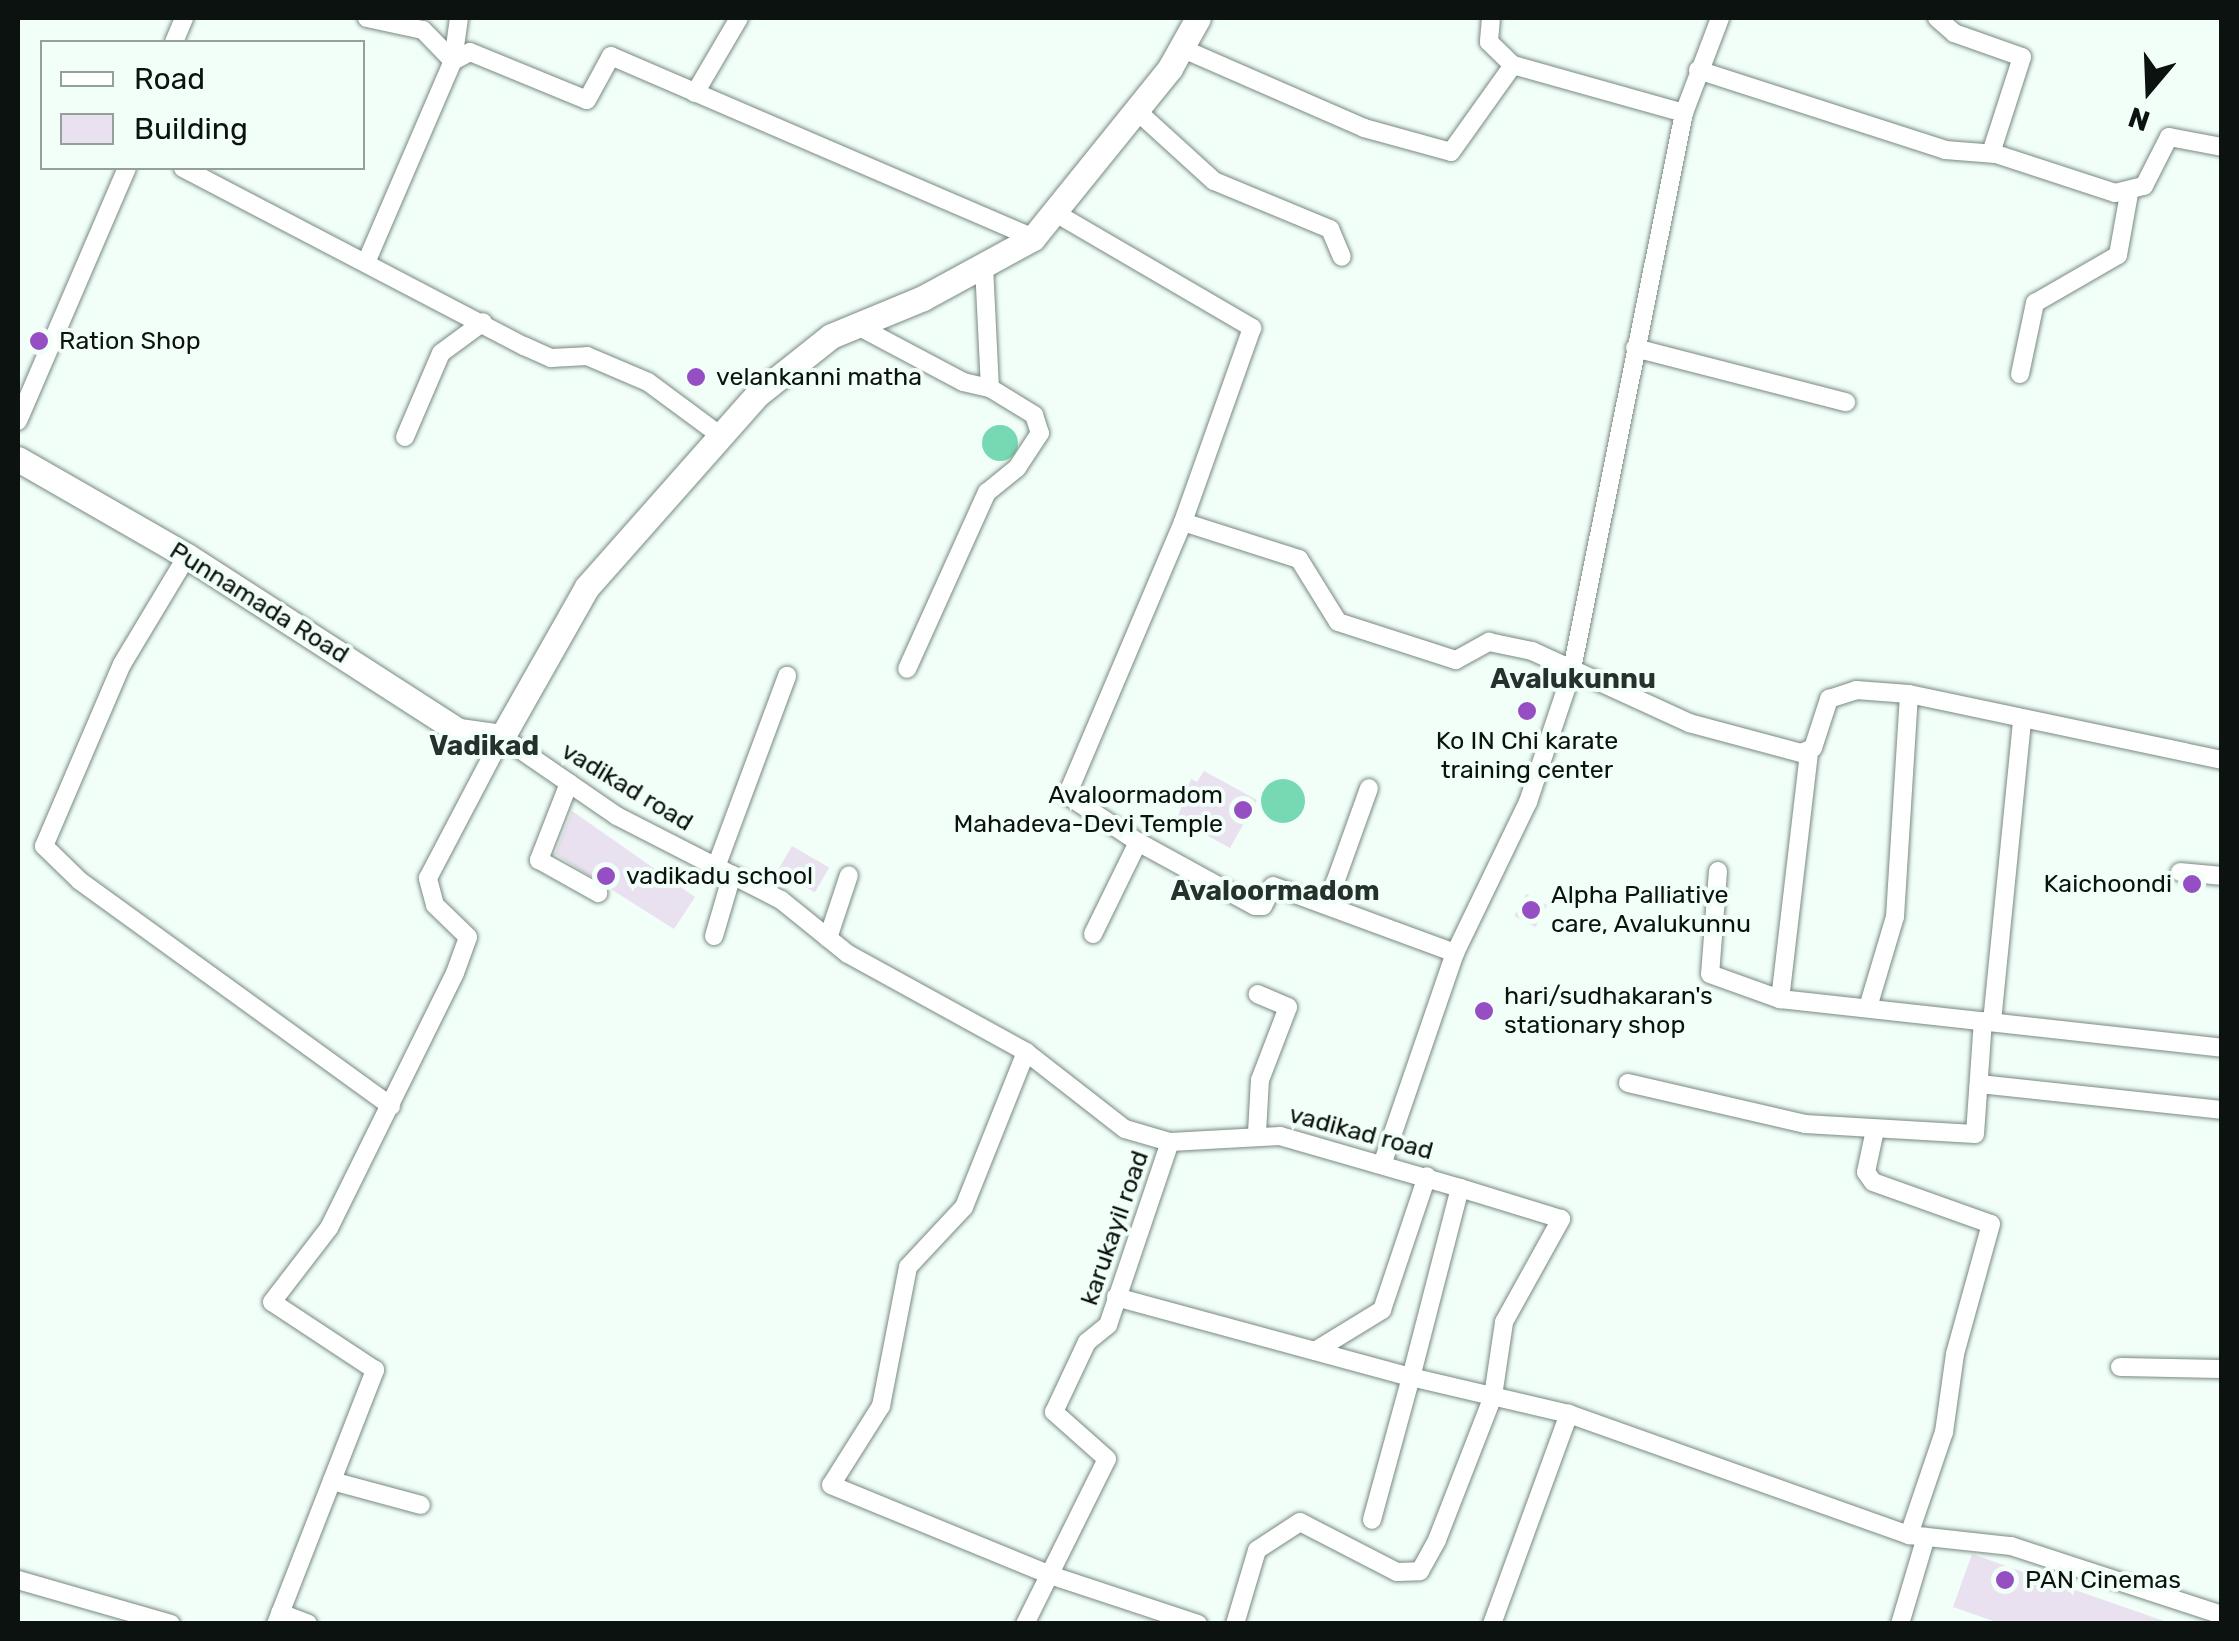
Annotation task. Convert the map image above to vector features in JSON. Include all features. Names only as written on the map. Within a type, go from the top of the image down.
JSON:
[{"type":"main road","points":[[502,737],[587,587],[721,436],[791,364],[856,326],[1034,238],[1058,215],[1137,110],[1198,18]]},
{"type":"main road","name":"Punnamada Road","points":[[18,459],[188,556],[459,731],[502,737]]},
{"type":"street","points":[[368,18],[423,30],[454,61]]},
{"type":"street","points":[[368,258],[454,61],[459,18]]},
{"type":"street","points":[[695,93],[739,18]]},
{"type":"street","points":[[1491,18],[1490,42],[1513,65],[1684,113]]},
{"type":"street","points":[[1383,1162],[1455,953],[1528,802],[1571,674],[1684,113],[1720,18]]},
{"type":"street","points":[[1937,18],[1954,33],[2022,57],[1990,154]]},
{"type":"street","points":[[1180,48],[1364,128],[1452,152],[1513,65]]},
{"type":"street","points":[[454,61],[470,52],[587,100],[611,56],[1034,238]]},
{"type":"street","points":[[1698,70],[1944,150],[1990,154],[2129,194],[2144,186],[2169,137],[2222,147]]},
{"type":"street","points":[[1137,110],[1214,180],[1330,229],[1342,256]]},
{"type":"street","points":[[18,421],[125,170]]},
{"type":"street","points":[[187,170],[368,258],[551,358],[587,356],[648,382],[721,436]]},
{"type":"street","points":[[2020,374],[2034,303],[2118,254],[2129,194]]},
{"type":"street","points":[[1058,215],[1252,328],[1183,522],[1067,794],[1138,842],[1255,906],[1264,906],[1273,886],[1328,902],[1455,953]]},
{"type":"street","points":[[984,266],[990,388]]},
{"type":"street","points":[[405,437],[441,353],[483,322]]},
{"type":"street","points":[[856,326],[962,382],[990,388],[1034,414],[1040,433],[1017,468],[987,492],[907,669]]},
{"type":"street","points":[[1635,348],[1846,402]]},
{"type":"street","points":[[1183,522],[1298,559],[1338,622],[1456,660],[1489,642],[1532,651],[1571,674],[1689,723],[1810,753]]},
{"type":"street","points":[[188,556],[122,664],[44,846],[80,881],[391,1106]]},
{"type":"street","points":[[714,936],[724,871],[787,676]]},
{"type":"street","points":[[1780,998],[1810,753],[1838,694],[1909,694],[2222,760]]},
{"type":"street","points":[[1869,1004],[1894,917],[1909,694]]},
{"type":"street","points":[[1628,1084],[1787,1121],[1975,1134],[2022,719]]},
{"type":"street","points":[[308,1624],[278,1618],[375,1370],[272,1302],[328,1228],[391,1106],[468,938],[435,905],[428,878],[502,737]]},
{"type":"street","name":"vadikad road","points":[[502,737],[568,783],[724,871],[828,938],[1026,1052],[1124,1128],[1170,1142],[1257,1133],[1383,1162],[1561,1219],[1504,1322],[1494,1396]]},
{"type":"street","points":[[568,783],[539,860],[598,893]]},
{"type":"street","points":[[1328,902],[1368,788]]},
{"type":"street","points":[[1093,934],[1138,842]]},
{"type":"street","points":[[1718,872],[1710,974],[1780,998],[1869,1004],[2222,1048]]},
{"type":"street","points":[[2180,872],[2222,876]]},
{"type":"street","points":[[828,938],[850,875]]},
{"type":"street","points":[[1257,1133],[1260,1080],[1288,1007],[1258,994]]},
{"type":"street","points":[[1026,1052],[964,1207],[908,1267],[881,1406],[831,1486],[1050,1575],[1198,1624]]},
{"type":"street","points":[[1978,1084],[2222,1110]]},
{"type":"street","points":[[1876,1130],[1866,1172],[1872,1182],[1992,1224],[1960,1332],[1944,1432],[1900,1624]]},
{"type":"street","name":"karukayil road","points":[[1025,1624],[1107,1459],[1054,1412],[1087,1342],[1108,1325],[1170,1142]]},
{"type":"street","points":[[1316,1351],[1382,1310],[1427,1176]]},
{"type":"street","points":[[1372,1520],[1460,1188]]},
{"type":"street","points":[[1116,1297],[1411,1377],[1569,1414],[1918,1536],[2011,1546],[2222,1615]]},
{"type":"street","points":[[2120,1367],[2222,1369]]},
{"type":"street","points":[[1235,1624],[1258,1550],[1300,1522],[1396,1572],[1420,1570],[1494,1396]]},
{"type":"street","points":[[1492,1624],[1569,1414]]},
{"type":"street","points":[[332,1481],[422,1505]]},
{"type":"street","points":[[18,1580],[171,1624]]},
{"type":"shaded area","points":[[1000,425],[1013,430],[1018,443],[1013,456],[1000,461],[987,456],[982,443],[987,430]]},
{"type":"shaded area","points":[[1283,779],[1298,786],[1305,801],[1298,816],[1283,823],[1268,816],[1261,801],[1268,786]]},
{"type":"building","name":"Avaloormadom Mahadeva-Devi Temple","points":[[1204,771],[1257,800],[1230,848],[1177,819],[1191,779],[1197,782]]},
{"type":"building","points":[[572,811],[695,897],[674,929],[555,854]]},
{"type":"building","points":[[792,846],[829,868],[815,893],[778,871]]},
{"type":"building","name":"Alpha Palliative care, Avalukunnu","points":[[1526,894],[1547,905],[1535,927],[1514,916]]},
{"type":"building","name":"PAN Cinemas","points":[[1972,1554],[2164,1624],[2002,1624],[1953,1607]]},
{"type":"place","name":"Ration Shop","points":[[39,341]]},
{"type":"place","name":"velankanni matha","points":[[696,377]]},
{"type":"place","name":"Ko IN Chi karate training center","points":[[1527,711]]},
{"type":"place","name":"Avaloormadom Mahadeva-Devi Temple","points":[[1243,810]]},
{"type":"place","name":"vadikadu school","points":[[606,876]]},
{"type":"place","name":"Kaichoondi","points":[[2192,884]]},
{"type":"place","name":"Alpha Palliative care, Avalukunnu","points":[[1531,910]]},
{"type":"place","name":"hari/sudhakaran's stationary shop","points":[[1484,1011]]},
{"type":"place","name":"PAN Cinemas","points":[[2005,1580]]},
{"type":"district","name":"Avalukunnu","points":[[1573,679]]},
{"type":"district","name":"Vadikad","points":[[484,746]]},
{"type":"district","name":"Avaloormadom","points":[[1275,891]]}]
